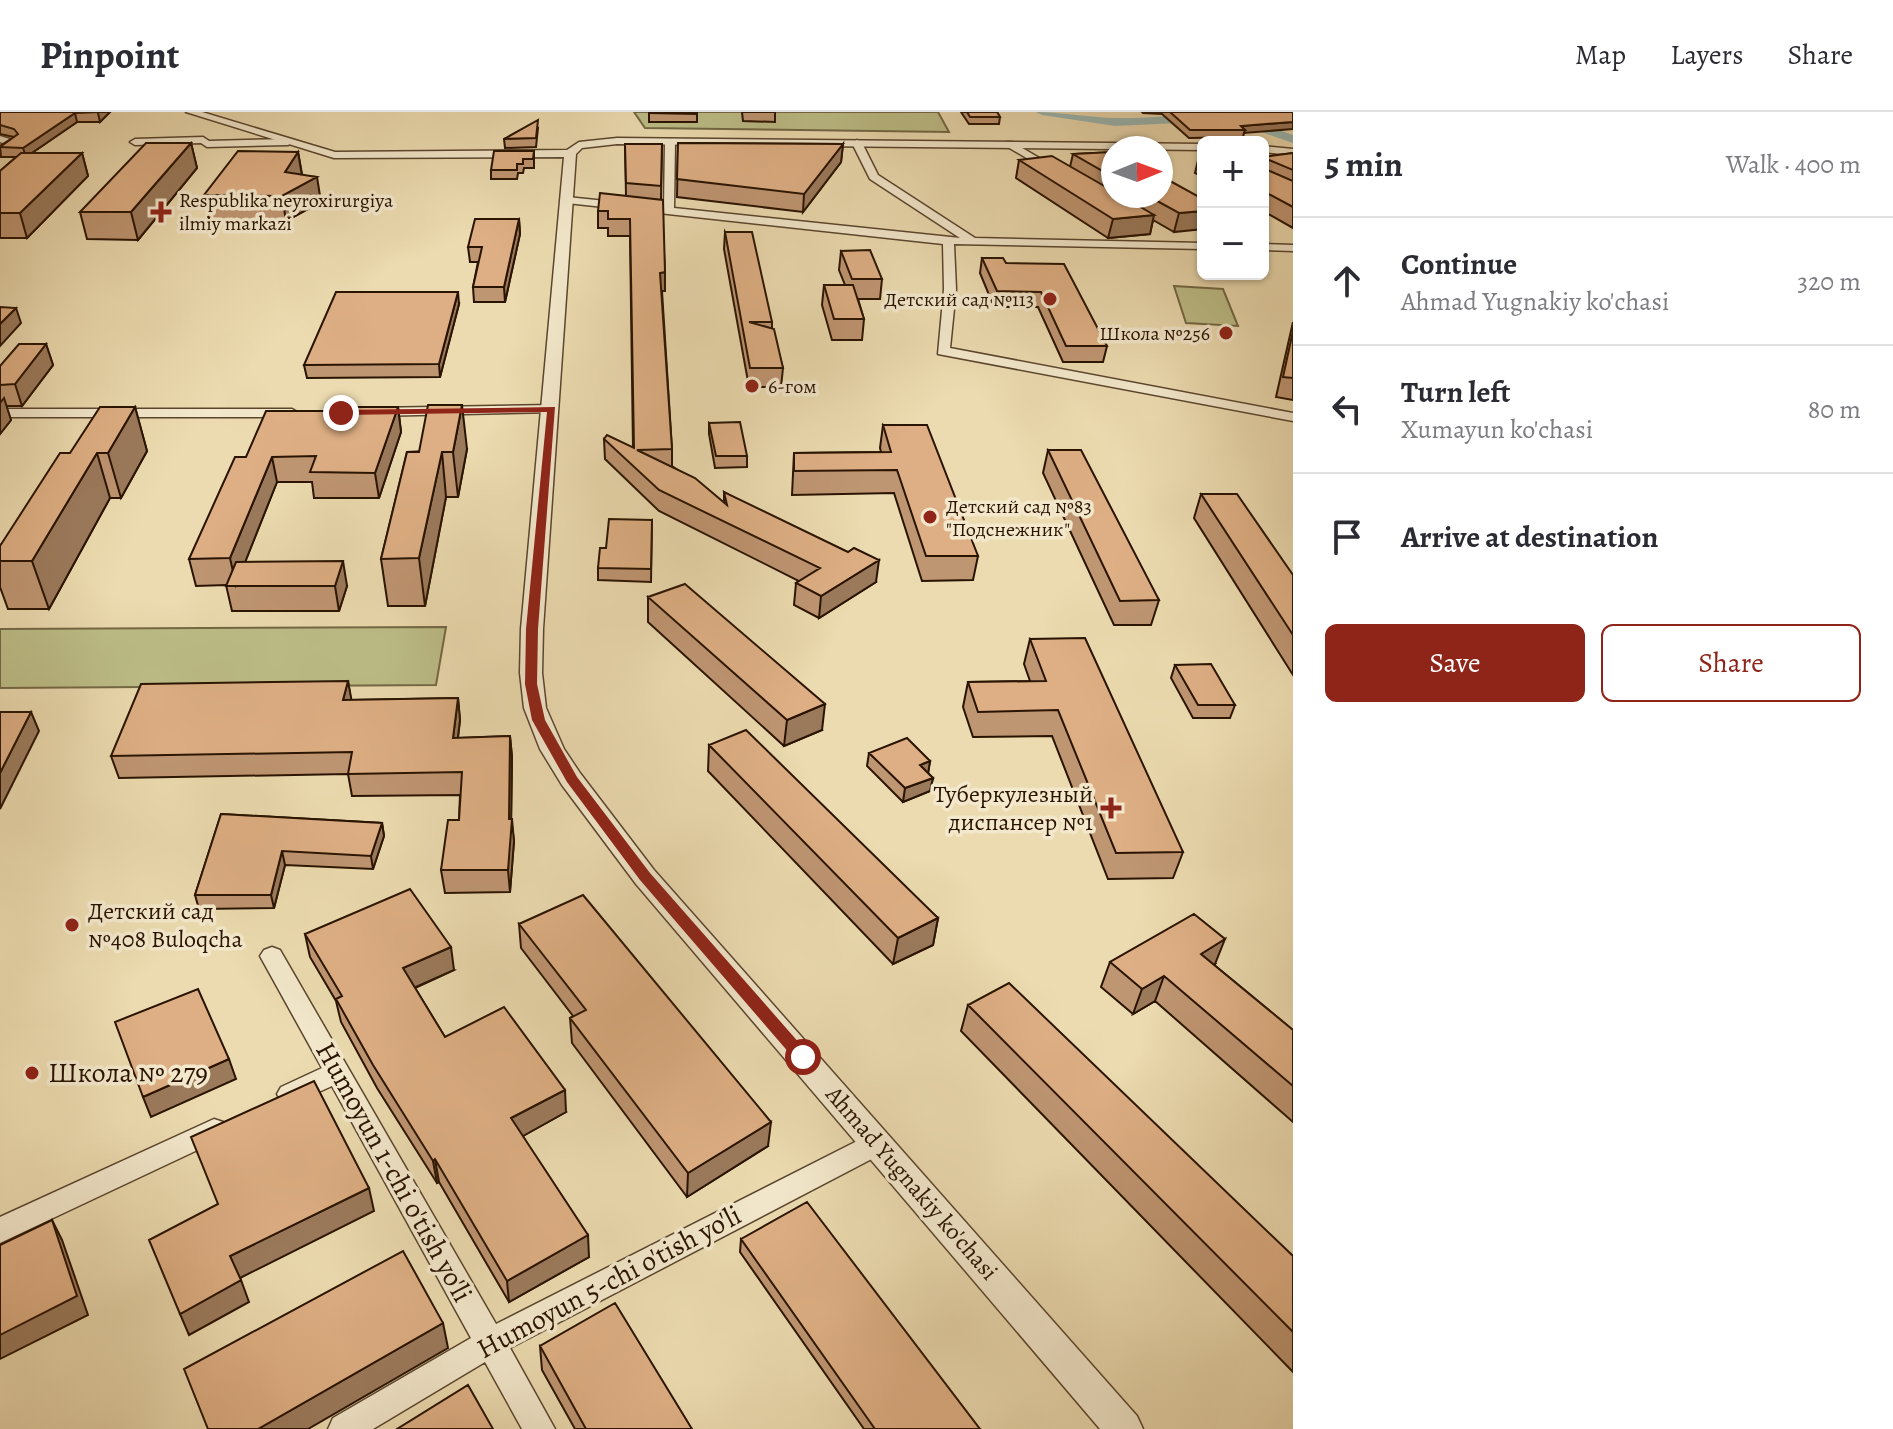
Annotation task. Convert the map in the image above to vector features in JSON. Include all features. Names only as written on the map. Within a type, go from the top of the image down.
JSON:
[{"type":"street","points":[[191,112],[324,153],[346,156],[570,153],[579,145],[590,142],[1197,148]]},
{"type":"street","points":[[135,142],[203,140],[207,144],[273,145],[288,142]]},
{"type":"street","points":[[669,209],[670,142]]},
{"type":"street","points":[[857,143],[874,177],[972,241]]},
{"type":"street","points":[[1009,144],[1069,179]]},
{"type":"street","points":[[1269,150],[1293,152]]},
{"type":"street","name":"Ahmad Yugnakiy ko'chasi","points":[[570,153],[531,673],[532,696],[545,734],[571,779],[645,877],[1124,1429]]},
{"type":"street","points":[[567,200],[948,241],[1197,246]]},
{"type":"street","points":[[1158,231],[1184,246]]},
{"type":"street","points":[[948,241],[950,289],[943,351],[1293,417]]},
{"type":"street","points":[[1269,247],[1293,248]]},
{"type":"street","points":[[356,412],[552,409]]},
{"type":"street","points":[[0,413],[309,413]]},
{"type":"street","name":"Humoyun 1-chi o'tish yo'li","points":[[272,956],[539,1429]]},
{"type":"street","points":[[267,1105],[337,1072]]},
{"type":"street","points":[[0,1230],[239,1118]]},
{"type":"street","name":"Humoyun 5-chi o'tish yo'li","points":[[344,1429],[490,1343],[878,1143]]},
{"type":"green space","points":[[634,112],[938,112],[949,132],[645,128]]},
{"type":"green space","points":[[1174,286],[1223,289],[1238,326],[1186,323]]},
{"type":"green space","points":[[446,627],[436,685],[0,688],[0,629]]},
{"type":"building","points":[[0,112],[99,112],[75,113],[23,148],[0,147],[18,134],[14,129],[0,125]]},
{"type":"building","points":[[697,112],[697,114],[649,113]]},
{"type":"building","points":[[967,112],[997,112],[1000,117],[970,117]]},
{"type":"building","points":[[1170,112],[1293,112],[1293,122],[1241,126],[1245,130],[1190,130]]},
{"type":"building","points":[[538,120],[536,138],[504,139]]},
{"type":"building","points":[[146,143],[191,143],[131,212],[80,212]]},
{"type":"building","points":[[678,143],[843,144],[804,194],[677,179]]},
{"type":"building","points":[[625,144],[662,144],[661,186],[626,183]]},
{"type":"building","points":[[238,151],[298,152],[285,172],[317,177],[282,196],[204,195]]},
{"type":"building","points":[[494,151],[534,151],[533,159],[523,159],[523,164],[517,164],[517,170],[491,170]]},
{"type":"building","points":[[21,153],[82,153],[20,213],[0,213],[0,171]]},
{"type":"building","points":[[1101,153],[1101,170],[1073,154]]},
{"type":"building","points":[[1293,153],[1293,170],[1269,160],[1269,156]]},
{"type":"building","points":[[1052,156],[1101,184],[1101,208],[1142,208],[1154,215],[1113,219],[1019,160]]},
{"type":"building","points":[[1269,171],[1293,181],[1293,207],[1269,194]]},
{"type":"building","points":[[1173,183],[1197,196],[1197,212],[1179,213],[1170,208],[1173,208]]},
{"type":"building","points":[[600,193],[663,200],[665,272],[660,273],[672,449],[637,450],[695,478],[727,505],[724,492],[848,552],[854,548],[879,560],[821,596],[796,583],[820,568],[659,490],[604,439],[607,435],[634,448],[630,219],[608,219],[608,211],[598,211]]},
{"type":"building","points":[[475,219],[519,219],[504,287],[473,287],[482,247],[468,247]]},
{"type":"building","points":[[725,232],[752,232],[772,322],[749,322],[774,329],[783,368],[750,368]]},
{"type":"building","points":[[870,250],[882,279],[852,279],[841,251]]},
{"type":"building","points":[[982,258],[1003,258],[1006,263],[1064,264],[1107,346],[1066,346],[1041,292],[997,291]]},
{"type":"building","points":[[824,285],[853,285],[864,319],[834,319]]},
{"type":"building","points":[[336,292],[458,292],[439,364],[304,365]]},
{"type":"building","points":[[0,307],[16,308],[0,324]]},
{"type":"building","points":[[1293,331],[1293,378],[1283,377]]},
{"type":"building","points":[[19,344],[46,344],[15,384],[0,385],[0,366]]},
{"type":"building","points":[[428,405],[462,405],[453,452],[442,452],[419,558],[381,559],[407,452],[419,452]]},
{"type":"building","points":[[100,407],[135,407],[108,453],[97,453],[32,561],[0,561],[0,546],[60,453],[70,453]]},
{"type":"building","points":[[339,407],[398,407],[375,473],[310,472],[316,456],[272,457],[230,558],[189,559],[235,457],[246,457],[266,411],[338,411]]},
{"type":"building","points":[[740,422],[747,456],[716,456],[709,423]]},
{"type":"building","points":[[883,425],[927,425],[978,556],[926,556],[897,470],[794,471],[794,453],[891,452]]},
{"type":"building","points":[[1048,450],[1081,450],[1159,600],[1120,601]]},
{"type":"building","points":[[1201,494],[1237,494],[1293,575],[1293,635]]},
{"type":"building","points":[[609,519],[652,520],[651,569],[598,568],[600,548],[606,548]]},
{"type":"building","points":[[343,561],[335,586],[226,586],[236,562]]},
{"type":"building","points":[[685,584],[825,704],[787,720],[648,597]]},
{"type":"building","points":[[1085,638],[1183,852],[1116,853],[1058,710],[978,712],[968,682],[1046,681],[1030,639]]},
{"type":"building","points":[[1211,664],[1235,705],[1198,705],[1175,665]]},
{"type":"building","points":[[348,681],[343,700],[458,698],[453,738],[510,736],[509,819],[512,819],[508,870],[441,870],[448,820],[459,820],[462,772],[348,774],[352,752],[111,756],[141,684]]},
{"type":"building","points":[[0,712],[31,712],[0,773]]},
{"type":"building","points":[[746,730],[938,918],[898,938],[709,745]]},
{"type":"building","points":[[907,738],[930,761],[920,765],[933,778],[905,788],[869,753]]},
{"type":"building","points":[[221,814],[382,823],[371,856],[282,851],[271,895],[195,895]]},
{"type":"building","points":[[410,889],[451,947],[403,968],[445,1037],[504,1007],[565,1090],[511,1118],[588,1235],[507,1281],[435,1159],[433,1161],[373,1065],[336,999],[342,996],[305,934]]},
{"type":"building","points":[[583,895],[771,1122],[688,1173],[570,1018],[586,1010],[519,924]]},
{"type":"building","points":[[1194,914],[1225,939],[1201,954],[1293,1030],[1293,1086],[1164,976],[1142,989],[1110,962]]},
{"type":"building","points":[[1009,983],[1293,1256],[1293,1332],[968,1005]]},
{"type":"building","points":[[198,989],[229,1059],[143,1097],[115,1022]]},
{"type":"building","points":[[314,1081],[369,1188],[230,1256],[241,1280],[180,1314],[149,1240],[218,1204],[191,1137]]},
{"type":"building","points":[[807,1202],[980,1429],[875,1429],[741,1239]]},
{"type":"building","points":[[52,1220],[77,1296],[0,1335],[0,1245]]},
{"type":"building","points":[[403,1251],[443,1323],[258,1429],[208,1429],[184,1369]]},
{"type":"building","points":[[615,1303],[692,1429],[586,1429],[540,1346]]},
{"type":"building","points":[[468,1385],[493,1429],[397,1429]]},
{"type":"waterway","points":[[1042,112],[1115,122],[1179,119],[1193,115],[1227,117],[1293,139]]},
{"type":"place","name":"Respublika neyroxirurgiya ilmiy markazi","points":[[161,212]]},
{"type":"place","name":"Детский сад №113","points":[[1050,299]]},
{"type":"place","name":"Школа №256","points":[[1226,333]]},
{"type":"place","name":"6-гом","points":[[752,386]]},
{"type":"place","name":"Детский сад №83 \"Подснежник\"","points":[[930,517]]},
{"type":"place","name":"Туберкулезный диспансер №1","points":[[1111,808]]},
{"type":"place","name":"Детский сад №408 Buloqcha","points":[[72,925]]},
{"type":"place","name":"Школа № 279","points":[[32,1073]]},
{"type":"route","points":[[341,413],[552,409],[532,629],[531,684],[539,720],[571,779],[645,877],[803,1057]]}]
